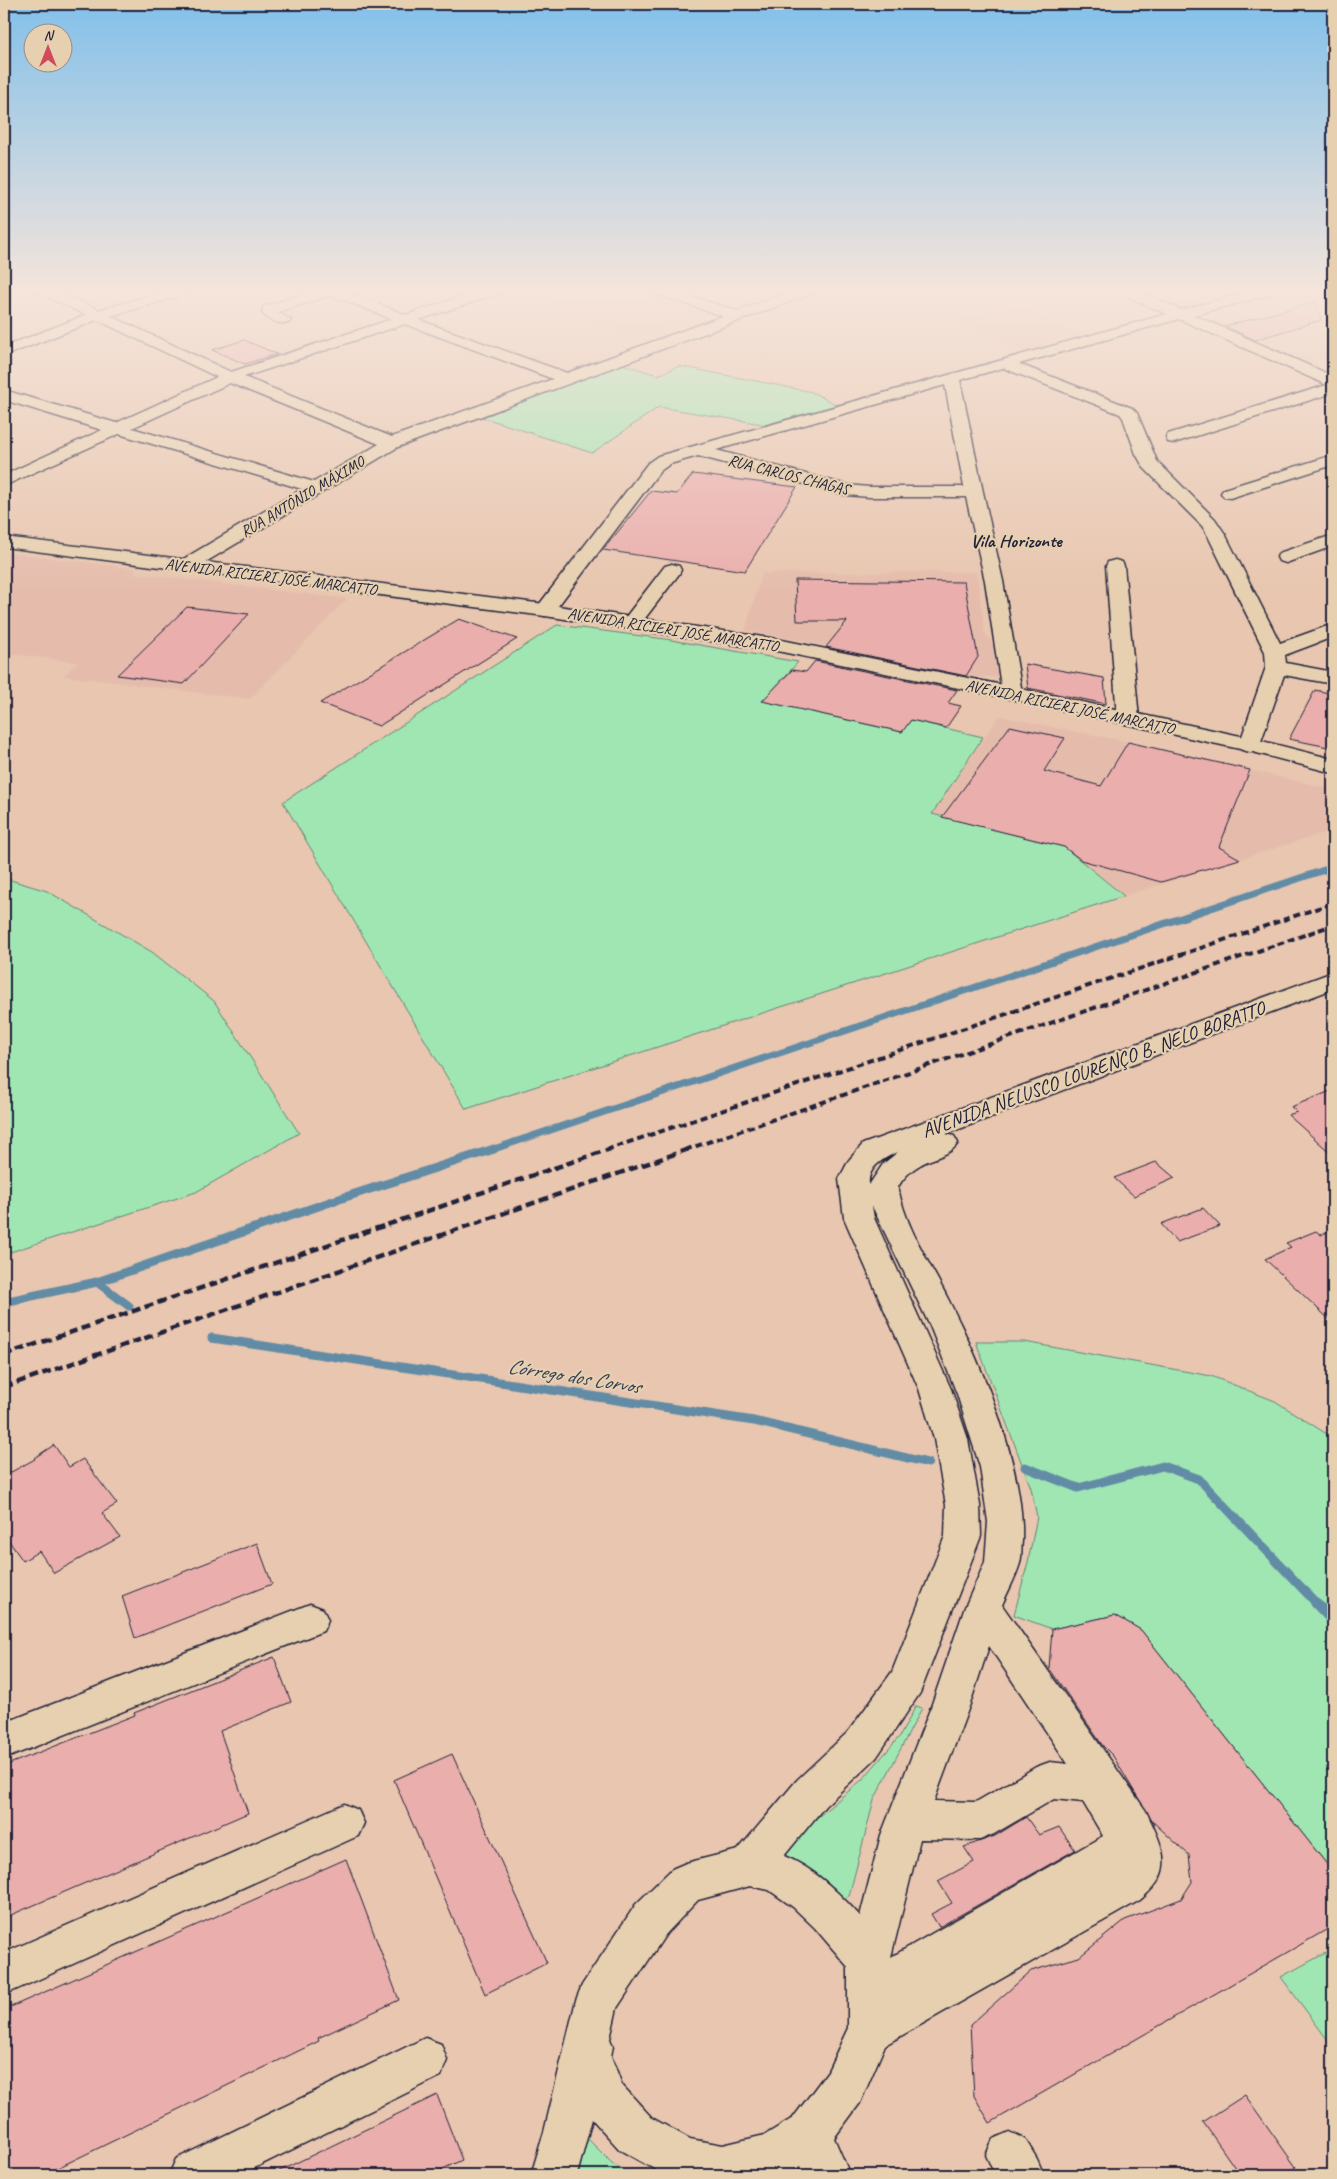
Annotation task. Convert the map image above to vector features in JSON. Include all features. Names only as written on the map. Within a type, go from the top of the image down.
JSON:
[{"type":"street","points":[[4,481],[204,390]]},
{"type":"street","points":[[259,390],[392,444]]},
{"type":"street","name":"RUA ANTÔNIO MÁXIMO","points":[[187,565],[314,488],[392,444],[535,390]]},
{"type":"street","points":[[545,610],[654,467],[664,460],[910,390]]},
{"type":"street","points":[[954,390],[994,581],[1012,693]]},
{"type":"street","points":[[1073,390],[1117,407],[1131,416],[1144,454],[1150,464],[1209,523],[1216,534],[1276,660],[1250,745]]},
{"type":"street","points":[[1174,438],[1328,390]]},
{"type":"street","points":[[4,395],[314,488]]},
{"type":"street","name":"RUA CARLOS CHAGAS","points":[[696,450],[851,490],[974,492]]},
{"type":"street","points":[[1230,493],[1333,460]]},
{"type":"street","points":[[1286,557],[1333,540]]},
{"type":"street","name":"AVENIDA RICIERI JOSÉ MARCATTO","points":[[4,542],[545,610],[817,652],[1128,718],[1250,745],[1333,766]]},
{"type":"street","points":[[1115,566],[1118,629],[1123,653],[1128,718]]},
{"type":"street","points":[[632,622],[672,570]]},
{"type":"street","points":[[1276,660],[1333,630]]},
{"type":"street","points":[[1276,660],[1333,678]]},
{"type":"street","name":"AVENIDA NELUSCO LOURENÇO B. NELO BORATTO","points":[[1333,980],[873,1151],[872,1177],[893,1171],[911,1157],[1333,997]]},
{"type":"street","points":[[597,2000],[590,2056],[605,2100],[636,2134],[684,2161],[723,2168],[777,2155],[844,2087],[869,1994],[907,1820],[951,1704],[983,1607],[1003,1562],[1005,1522],[997,1467],[973,1394],[946,1326],[872,1177],[854,1179],[859,1218],[935,1389],[951,1439],[963,1505],[963,1536],[907,1681],[862,1744],[811,1793],[750,1866]]},
{"type":"street","points":[[869,1994],[1126,1886],[1144,1867],[1142,1848],[1132,1824],[983,1607]]},
{"type":"street","points":[[4,1741],[310,1620]]},
{"type":"street","points":[[869,1994],[1123,1846],[1123,1830],[1094,1786],[1050,1780],[980,1821],[907,1820]]},
{"type":"street","points":[[4,1974],[344,1823]]},
{"type":"street","points":[[554,2175],[567,2132],[597,2000],[651,1919],[686,1883],[750,1866],[783,1875],[819,1904],[848,1933],[869,1994]]},
{"type":"street","points":[[192,2175],[425,2060]]},
{"type":"street","points":[[777,2155],[827,2175]]},
{"type":"shaded area","points":[[4,552],[137,569],[133,573],[347,599],[250,699],[64,676],[77,662],[4,653]]},
{"type":"shaded area","points":[[976,572],[985,633],[992,642],[998,672],[996,677],[976,677],[845,649],[745,631],[762,573]]},
{"type":"shaded area","points":[[999,716],[1128,742],[1331,789],[1333,787],[1333,830],[1124,896],[1063,847],[932,814]]},
{"type":"green space","points":[[554,390],[800,390],[812,392],[837,405],[768,425],[659,407],[592,453],[482,417]]},
{"type":"green space","points":[[557,625],[665,639],[798,662],[763,701],[902,732],[911,720],[983,737],[932,814],[1064,847],[1124,896],[466,1109],[283,802]]},
{"type":"green space","points":[[4,878],[47,891],[152,952],[214,1001],[299,1133],[196,1192],[4,1254]]},
{"type":"green space","points":[[976,1342],[1024,1342],[1211,1376],[1275,1401],[1333,1438],[1333,1872],[1141,1630],[1115,1615],[1052,1629],[1014,1615],[1028,1562],[1037,1517],[1031,1488]]},
{"type":"green space","points":[[916,1706],[922,1708],[874,1800],[849,1896],[837,1901],[773,1855],[863,1779],[900,1736]]},
{"type":"green space","points":[[1333,1949],[1333,2047],[1281,1977]]},
{"type":"green space","points":[[588,2139],[613,2164],[632,2175],[568,2175],[577,2143]]},
{"type":"building","points":[[693,474],[797,487],[745,571],[603,550],[651,491],[677,494]]},
{"type":"building","points":[[795,580],[964,582],[978,657],[966,676],[826,647],[847,621],[797,621]]},
{"type":"building","points":[[187,607],[249,614],[184,684],[117,675]]},
{"type":"building","points":[[459,619],[517,639],[379,726],[320,703]]},
{"type":"building","points":[[815,661],[957,690],[948,703],[961,706],[946,728],[911,720],[902,732],[762,701],[792,670],[806,672]]},
{"type":"building","points":[[1025,664],[1104,678],[1106,704],[1028,688]]},
{"type":"building","points":[[1315,690],[1333,694],[1333,748],[1289,739]]},
{"type":"building","points":[[1010,726],[1065,738],[1044,771],[1101,786],[1128,742],[1250,770],[1219,847],[1240,859],[1161,882],[1081,860],[1064,847],[942,817]]},
{"type":"building","points":[[1333,1090],[1333,1155],[1288,1115],[1297,1112],[1291,1107]]},
{"type":"building","points":[[1156,1162],[1175,1178],[1134,1196],[1114,1178]]},
{"type":"building","points":[[1203,1208],[1220,1226],[1177,1242],[1161,1224]]},
{"type":"building","points":[[1333,1229],[1333,1323],[1265,1259],[1291,1247],[1286,1243],[1316,1231],[1321,1235]]},
{"type":"building","points":[[54,1445],[69,1467],[83,1459],[117,1504],[102,1513],[120,1537],[54,1573],[39,1551],[23,1561],[4,1534],[4,1476],[35,1459]]},
{"type":"building","points":[[257,1543],[272,1584],[135,1638],[122,1596]]},
{"type":"building","points":[[1115,1615],[1141,1630],[1333,1872],[1333,1926],[990,2123],[974,2096],[970,2025],[1031,1971],[1079,1957],[1125,1920],[1181,1899],[1192,1882],[1189,1855],[1152,1821],[1113,1756],[1103,1746],[1049,1668],[1052,1629]]},
{"type":"building","points":[[274,1657],[291,1702],[220,1731],[248,1813],[4,1918],[4,1766],[135,1715],[134,1713]]},
{"type":"building","points":[[452,1754],[547,1963],[485,1994],[394,1780]]},
{"type":"building","points":[[1026,1817],[1039,1835],[1059,1827],[1075,1850],[939,1927],[931,1914],[952,1903],[938,1881],[974,1862],[964,1847],[995,1836]]},
{"type":"building","points":[[346,1859],[399,2000],[318,2038],[319,2041],[43,2175],[4,2175],[4,2010]]},
{"type":"building","points":[[437,2095],[462,2160],[430,2175],[271,2175]]},
{"type":"building","points":[[1245,2095],[1296,2167],[1283,2175],[1240,2175],[1203,2122]]},
{"type":"waterway","points":[[493,1149],[1333,867]]},
{"type":"waterway","points":[[97,1282],[333,1201],[493,1149]]},
{"type":"waterway","points":[[4,1302],[97,1282]]},
{"type":"waterway","name":"Córrego dos Corvos","points":[[97,1282],[129,1306]]},
{"type":"waterway","name":"Córrego dos Corvos","points":[[212,1338],[754,1421],[928,1463]]},
{"type":"waterway","name":"Córrego dos Corvos","points":[[1025,1467],[1078,1488],[1163,1466],[1199,1479],[1317,1604]]},
{"type":"waterway","name":"Córrego dos Corvos","points":[[1316,1603],[1333,1621]]},
{"type":"railway","points":[[606,1150],[1333,903]]},
{"type":"railway","points":[[685,1150],[1333,925]]},
{"type":"railway","points":[[4,1355],[610,1149]]},
{"type":"railway","points":[[4,1387],[689,1149]]},
{"type":"district","name":"Vila Horizonte","points":[[1016,540]]}]
